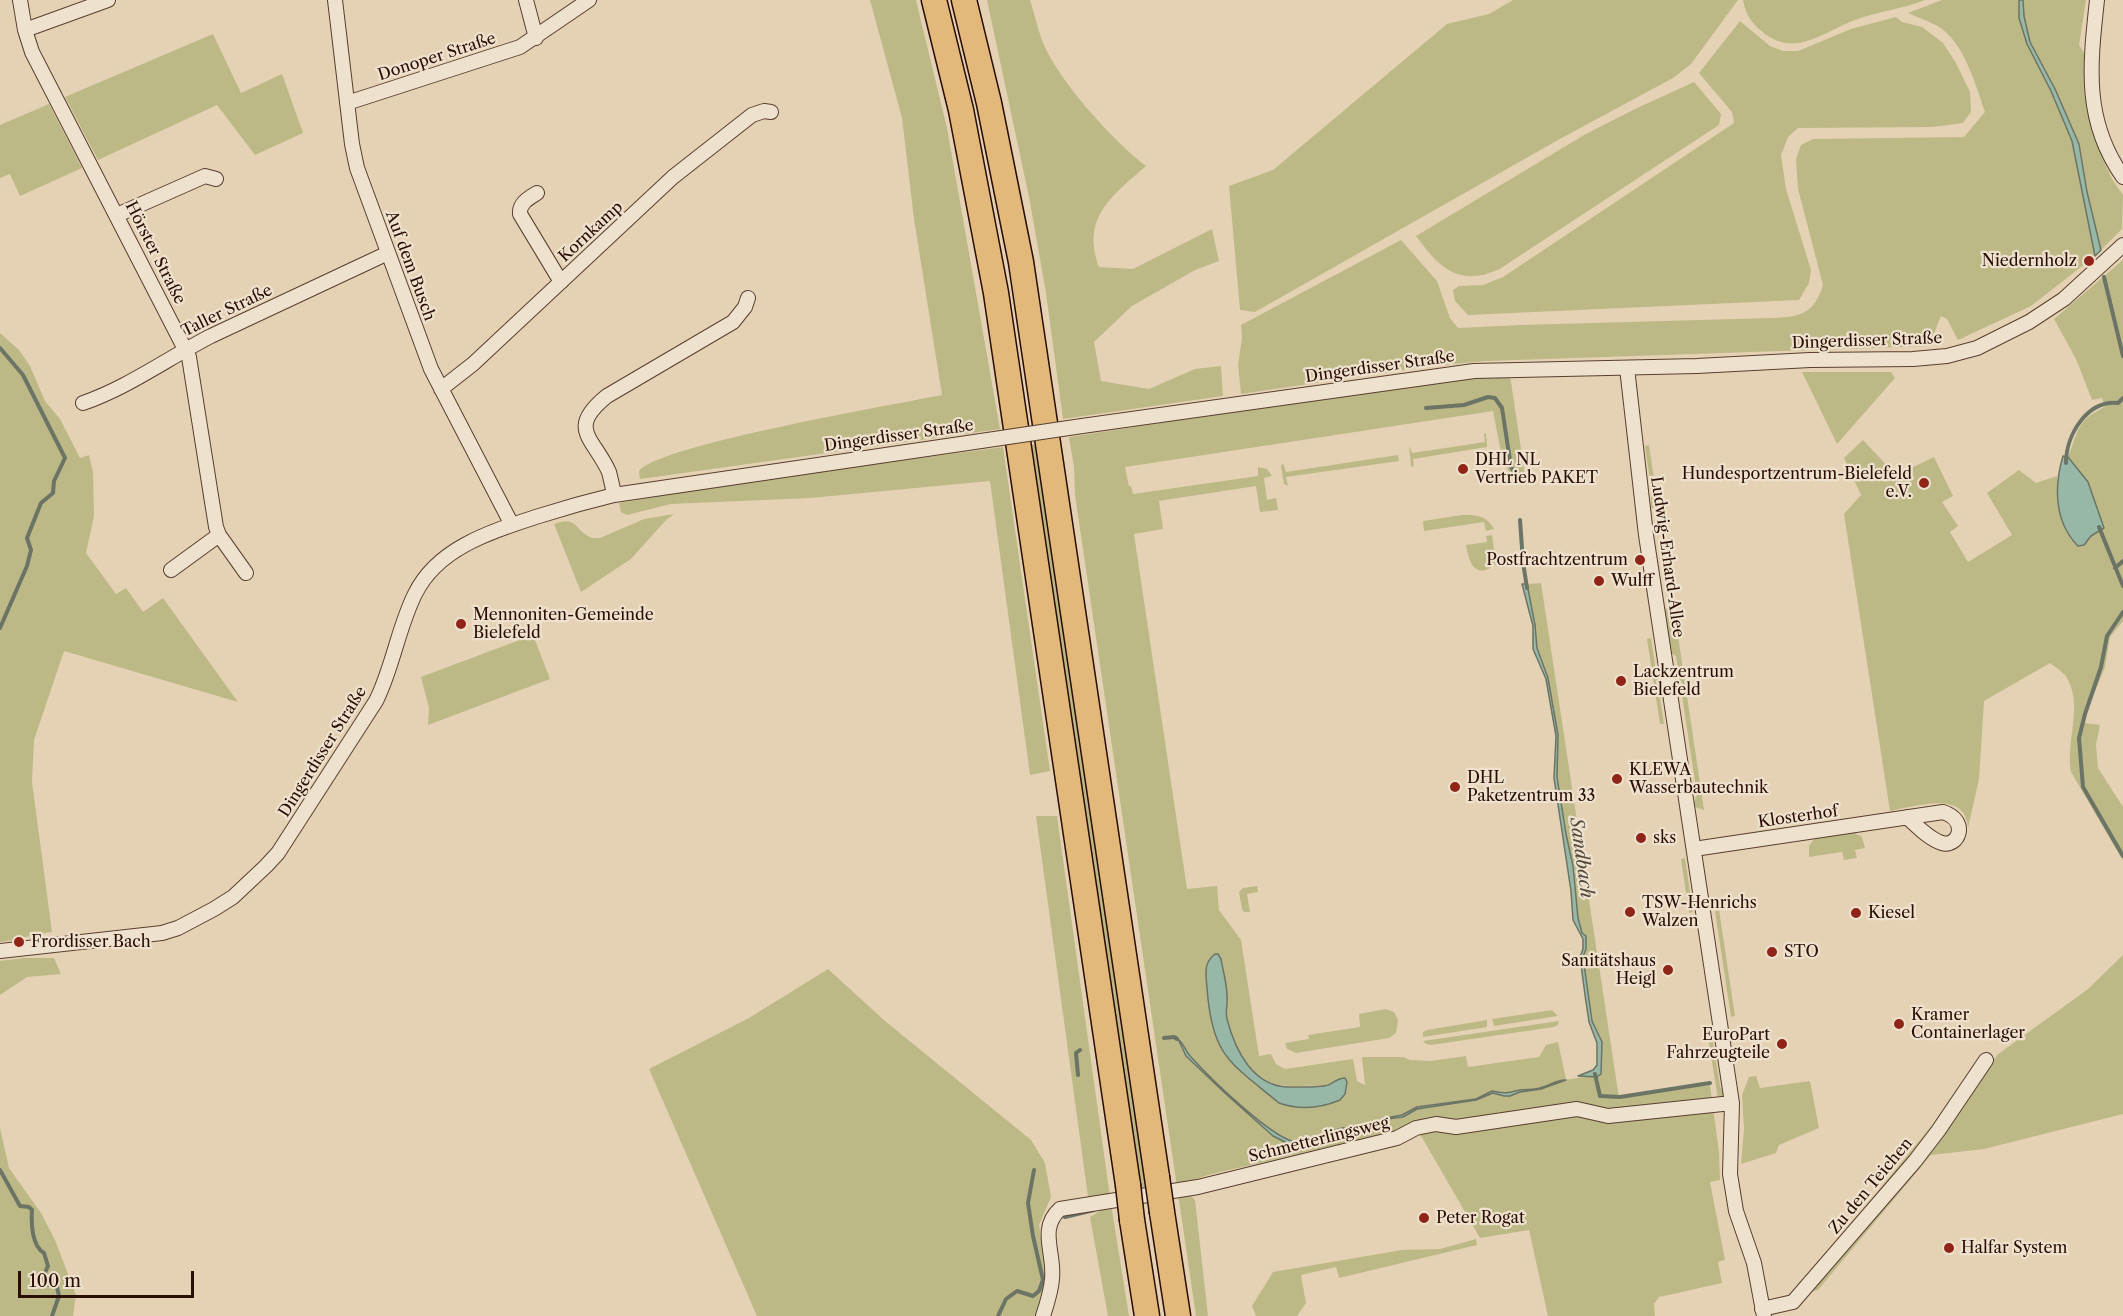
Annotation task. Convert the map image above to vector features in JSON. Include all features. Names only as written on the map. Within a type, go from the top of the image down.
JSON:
[{"type":"highway","points":[[934,0],[961,110],[996,293],[1147,1316]]},
{"type":"highway","points":[[964,0],[989,103],[1026,292],[1178,1316]]},
{"type":"street","name":"Hörster Straße","points":[[20,0],[25,30],[32,52],[192,364],[219,535],[246,573]]},
{"type":"street","points":[[25,30],[108,0]]},
{"type":"street","name":"Auf dem Busch","points":[[335,0],[354,156],[431,369],[512,525]]},
{"type":"street","points":[[526,0],[536,38]]},
{"type":"street","name":"Donoper Straße","points":[[346,103],[520,47],[588,0]]},
{"type":"street","points":[[2097,0],[2091,53],[2090,80],[2093,104],[2103,142],[2123,177]]},
{"type":"street","name":"Kornkamp","points":[[441,389],[462,374],[682,170],[752,115],[765,111],[771,112]]},
{"type":"street","points":[[117,215],[205,176],[216,179]]},
{"type":"street","points":[[537,193],[524,203],[520,214],[561,282]]},
{"type":"street","name":"Dingerdisser Straße","points":[[0,951],[162,933],[195,920],[233,897],[278,853],[367,715],[382,688],[411,605],[424,579],[438,564],[459,548],[482,536],[512,525],[614,495],[1463,372],[1514,369],[1627,369],[1810,360],[1913,359],[1960,353],[1994,340],[2046,312],[2079,286],[2123,245]]},
{"type":"street","name":"Taller Straße","points":[[83,403],[115,391],[172,359],[185,349],[388,253]]},
{"type":"street","points":[[614,495],[609,472],[586,431],[587,418],[607,396],[726,327],[741,315],[748,298]]},
{"type":"street","name":"Ludwig-Erhard-Allee","points":[[1627,369],[1648,545],[1732,1103],[1730,1174],[1736,1211],[1754,1263],[1763,1312]]},
{"type":"street","points":[[171,570],[219,535]]},
{"type":"street","name":"Klosterhof","points":[[1694,849],[1907,818]]},
{"type":"street","name":"Zu den Teichen","points":[[1763,1312],[1793,1302],[1915,1161],[1986,1060]]},
{"type":"street","name":"Schmetterlingsweg","points":[[1043,1316],[1052,1280],[1052,1254],[1047,1232],[1051,1217],[1060,1209],[1198,1187],[1397,1138],[1416,1128],[1436,1124],[1456,1126],[1577,1109],[1608,1116],[1732,1103]]},
{"type":"shaded area","points":[[870,0],[916,0],[947,128],[1000,429],[640,479],[639,471],[656,461],[688,449],[831,416],[942,395],[914,219],[902,118]]},
{"type":"shaded area","points":[[987,0],[1030,0],[1044,45],[1062,76],[1103,126],[1146,166],[1111,198],[1097,221],[1094,250],[1099,267],[1133,269],[1212,229],[1219,261],[1195,270],[1132,306],[1094,342],[1101,381],[1149,389],[1195,369],[1221,366],[1223,396],[1063,419],[1046,293],[1029,197]]},
{"type":"shaded area","points":[[1513,0],[1738,0],[1691,64],[1673,78],[1558,140],[1255,312],[1240,310],[1229,186],[1273,170],[1447,24],[1489,14]]},
{"type":"shaded area","points":[[1743,0],[1925,0],[1858,19],[1812,40],[1789,43],[1777,41],[1756,27],[1746,11]]},
{"type":"shaded area","points":[[1942,0],[2019,0],[2019,18],[2072,141],[2095,256],[2031,306],[1958,340],[1947,319],[1941,316],[1929,346],[1487,361],[1430,366],[1241,394],[1238,365],[1242,338],[1241,325],[1401,240],[1437,281],[1450,318],[1458,328],[1772,318],[1805,312],[1815,302],[1823,285],[1798,189],[1796,159],[1801,145],[1813,139],[1964,137],[1985,112],[1969,67],[1950,36],[1930,22],[1908,13]]},
{"type":"shaded area","points":[[2019,0],[2023,0],[2030,42],[2055,89],[2079,144],[2087,192],[2101,250],[2095,256],[2072,141],[2051,91],[2027,44],[2019,18]]},
{"type":"shaded area","points":[[2023,0],[2086,0],[2079,45],[2084,53],[2084,91],[2091,126],[2104,162],[2123,195],[2122,229],[2101,250],[2087,192],[2079,144],[2055,89],[2030,42]]},
{"type":"shaded area","points":[[1896,17],[1902,22],[1922,27],[1943,43],[1970,92],[1971,112],[1963,123],[1933,127],[1798,128],[1788,137],[1781,155],[1786,189],[1811,270],[1809,283],[1799,300],[1468,315],[1455,301],[1453,290],[1459,286],[1483,285],[1503,277],[1734,123],[1732,112],[1699,73],[1740,21],[1770,46],[1783,51],[1798,51],[1851,29]]},
{"type":"shaded area","points":[[213,34],[241,93],[282,74],[303,133],[255,155],[217,105],[98,160],[65,97]]},
{"type":"shaded area","points":[[1694,82],[1721,114],[1719,125],[1498,270],[1478,276],[1456,274],[1441,265],[1416,236],[1584,135]]},
{"type":"shaded area","points":[[49,104],[82,168],[20,196],[10,174],[0,178],[0,125]]},
{"type":"shaded area","points":[[2123,260],[2123,621],[2110,637],[2105,667],[2086,714],[2085,723],[2100,725],[2096,745],[2098,768],[2123,807],[2123,861],[2071,772],[2070,748],[2074,698],[2065,675],[2050,663],[1984,701],[1979,779],[1968,828],[1965,816],[1958,808],[1949,804],[1925,804],[1890,811],[1844,514],[1861,495],[1844,458],[1863,440],[1896,475],[1934,457],[1953,496],[1942,502],[1958,526],[1950,532],[1968,562],[2012,535],[1987,493],[2019,470],[2036,483],[2057,476],[2058,508],[2084,545],[2091,536],[2104,528],[2088,482],[2068,457],[2082,424],[2089,416],[2105,406],[2102,398],[2092,400],[2076,359],[2054,319]]},
{"type":"shaded area","points":[[0,333],[19,350],[30,366],[45,401],[60,419],[80,458],[89,455],[93,472],[94,516],[86,553],[116,594],[126,588],[143,612],[163,598],[238,702],[64,651],[34,740],[32,782],[52,932],[0,942]]},
{"type":"shaded area","points":[[1802,372],[1891,372],[1895,378],[1837,444]]},
{"type":"shaded area","points":[[1510,375],[1525,476],[1511,474],[1503,463],[1493,411],[1125,467],[1133,494],[1258,476],[1258,467],[1267,469],[1272,476],[1264,478],[1267,500],[1276,498],[1278,510],[1260,512],[1256,486],[1159,501],[1163,529],[1134,534],[1187,889],[1217,886],[1219,910],[1241,940],[1259,1056],[1271,1054],[1276,1064],[1285,1069],[1353,1059],[1357,1081],[1365,1085],[1362,1057],[1403,1057],[1410,1060],[1431,1061],[1466,1056],[1468,1067],[1539,1057],[1546,1045],[1558,1042],[1566,1079],[1561,1081],[1597,1077],[1601,1074],[1602,1042],[1592,1021],[1583,957],[1586,949],[1578,918],[1573,866],[1557,776],[1558,735],[1548,678],[1537,648],[1527,584],[1541,583],[1619,1098],[1710,1085],[1719,1152],[1720,1180],[1710,1182],[1725,1260],[1718,1262],[1722,1283],[1659,1297],[1654,1304],[1655,1316],[1548,1316],[1529,1230],[1480,1238],[1420,1134],[1427,1128],[1366,1138],[1220,1172],[1177,1187],[1075,495],[1074,467],[1069,437],[1464,377]],"holes":[[[1206,969],[1226,995],[1227,1017],[1235,1045],[1242,1057],[1259,1076],[1271,1082],[1299,1086],[1319,1086],[1339,1079],[1347,1082],[1345,1094],[1340,1100],[1325,1105],[1294,1107],[1279,1103],[1246,1076],[1224,1054]],[[1174,1036],[1181,1040],[1189,1055],[1226,1093],[1274,1134],[1290,1142],[1297,1142],[1342,1128],[1373,1126],[1386,1118],[1402,1115],[1417,1107],[1476,1099],[1492,1091],[1510,1094],[1555,1083],[1541,1089],[1510,1096],[1493,1093],[1476,1100],[1417,1109],[1403,1117],[1387,1119],[1373,1128],[1343,1130],[1297,1145],[1289,1144],[1273,1136],[1226,1094],[1186,1056],[1179,1041],[1174,1038],[1164,1038]]]},
{"type":"shaded area","points":[[1486,433],[1487,447],[1413,459],[1414,467],[1411,466],[1409,445],[1412,453],[1485,442],[1484,434]]},
{"type":"shaded area","points":[[1038,444],[1147,1188],[1141,1189],[1032,445]]},
{"type":"shaded area","points":[[1649,445],[1658,507],[1651,508],[1651,487],[1645,446]]},
{"type":"shaded area","points":[[1003,447],[1050,771],[1030,775],[990,481],[810,498],[671,504],[627,515],[621,512],[619,503],[761,479]]},
{"type":"shaded area","points":[[1398,455],[1399,461],[1286,477],[1288,486],[1284,484],[1281,466],[1283,463],[1286,472]]},
{"type":"shaded area","points":[[2063,456],[2068,457],[2088,482],[2104,528],[2091,536],[2084,545],[2078,546],[2070,536],[2060,515],[2057,491]]},
{"type":"shaded area","points":[[674,514],[631,559],[581,592],[554,524],[568,521],[586,535],[600,538],[644,519]]},
{"type":"shaded area","points":[[1462,515],[1481,517],[1488,521],[1494,529],[1486,531],[1484,522],[1424,531],[1423,521]]},
{"type":"shaded area","points":[[1492,535],[1496,564],[1483,571],[1478,570],[1471,563],[1466,545],[1487,542],[1486,536]]},
{"type":"shaded area","points":[[1522,584],[1527,584],[1537,648],[1548,678],[1558,735],[1557,777],[1573,866],[1578,918],[1582,933],[1586,936],[1586,949],[1583,957],[1592,1021],[1602,1042],[1601,1074],[1597,1077],[1578,1076],[1593,1070],[1597,1065],[1597,1043],[1589,1022],[1580,957],[1583,939],[1573,920],[1571,891],[1554,778],[1556,736],[1546,679],[1533,649],[1533,626]]},
{"type":"shaded area","points":[[1673,602],[1704,810],[1695,807],[1694,802],[1697,795],[1676,656],[1671,653],[1665,610],[1669,603]]},
{"type":"shaded area","points":[[533,635],[550,679],[428,725],[429,708],[421,677]]},
{"type":"shaded area","points":[[1651,638],[1664,724],[1660,724],[1647,639]]},
{"type":"shaded area","points":[[1036,816],[1057,816],[1110,1197],[1088,1197]]},
{"type":"shaded area","points":[[1853,832],[1862,837],[1865,848],[1855,850],[1857,858],[1844,860],[1842,852],[1809,857],[1809,846],[1815,838]]},
{"type":"shaded area","points":[[1685,858],[1693,912],[1689,913],[1681,859]]},
{"type":"shaded area","points":[[1257,886],[1258,892],[1247,894],[1250,912],[1244,912],[1239,892],[1243,888]]},
{"type":"shaded area","points":[[1719,910],[1735,1016],[1731,1017],[1715,911]]},
{"type":"shaded area","points":[[1215,954],[1218,954],[1221,959],[1225,978],[1226,1016],[1230,1031],[1248,1065],[1266,1081],[1278,1086],[1319,1087],[1345,1078],[1347,1082],[1345,1094],[1340,1100],[1310,1107],[1294,1107],[1279,1103],[1226,1056],[1213,1029],[1206,978],[1209,961]]},
{"type":"shaded area","points":[[2123,955],[2123,1114],[1984,1149],[1931,1155],[1818,1290],[1810,1292],[1809,1290],[1984,1075],[1997,1055],[2088,989]]},
{"type":"shaded area","points":[[54,958],[61,974],[27,977],[0,995],[0,961]]},
{"type":"shaded area","points":[[828,969],[885,1021],[1031,1140],[1045,1163],[1051,1197],[1039,1225],[1047,1274],[1035,1316],[757,1316],[649,1069],[749,1018]]},
{"type":"shaded area","points":[[1386,1009],[1394,1012],[1398,1020],[1396,1033],[1389,1038],[1296,1053],[1287,1049],[1285,1043],[1309,1039],[1308,1035],[1360,1027],[1359,1014]]},
{"type":"shaded area","points":[[1552,1010],[1558,1016],[1494,1026],[1492,1019]]},
{"type":"shaded area","points":[[1487,1020],[1487,1027],[1423,1037],[1423,1032],[1427,1030]]},
{"type":"shaded area","points":[[1559,1021],[1554,1027],[1431,1045],[1423,1041]]},
{"type":"shaded area","points":[[1174,1036],[1180,1040],[1200,1066],[1242,1107],[1273,1131],[1297,1142],[1342,1128],[1373,1126],[1386,1118],[1402,1115],[1417,1107],[1476,1099],[1492,1091],[1506,1093],[1537,1089],[1566,1080],[1541,1089],[1510,1096],[1493,1093],[1476,1100],[1417,1109],[1403,1117],[1387,1119],[1373,1128],[1343,1130],[1297,1145],[1289,1144],[1273,1136],[1186,1056]]},
{"type":"shaded area","points":[[1712,1036],[1720,1086],[1725,1098],[1718,1099],[1708,1037]]},
{"type":"shaded area","points":[[1979,1057],[1983,1057],[1936,1127],[1841,1236],[1933,1124]]},
{"type":"shaded area","points":[[1756,1076],[1760,1088],[1810,1081],[1819,1128],[1779,1145],[1776,1153],[1741,1164],[1744,1129],[1742,1095],[1749,1077]]},
{"type":"shaded area","points":[[0,1128],[9,1168],[41,1213],[55,1240],[76,1295],[73,1316],[0,1316]]},
{"type":"shaded area","points":[[1178,1194],[1190,1195],[1195,1200],[1208,1316],[1196,1316]]},
{"type":"shaded area","points":[[1111,1204],[1129,1316],[1108,1316],[1090,1217]]},
{"type":"shaded area","points":[[1476,1239],[1477,1245],[1339,1278],[1336,1267],[1301,1275],[1306,1303],[1297,1316],[1256,1316],[1252,1306],[1273,1272],[1402,1250],[1440,1249]]},
{"type":"waterway","points":[[2104,277],[2123,356]]},
{"type":"waterway","name":"Frordisser Bach","points":[[0,348],[23,375],[65,458],[54,481],[53,493],[41,503],[27,538],[31,550],[27,566],[0,628]]},
{"type":"waterway","name":"Sandbach","points":[[1426,408],[1464,405],[1488,397],[1495,398],[1502,408],[1511,467],[1514,472]]},
{"type":"waterway","points":[[2066,463],[2070,441],[2080,421],[2097,407],[2118,403],[2123,398]]},
{"type":"waterway","name":"Sandbach","points":[[1520,520],[1527,588]]},
{"type":"waterway","points":[[2099,527],[2123,586]]},
{"type":"waterway","points":[[2115,568],[2123,561]]},
{"type":"waterway","points":[[2123,612],[2107,636],[2101,667],[2079,738],[2083,787],[2123,856]]},
{"type":"waterway","name":"Sandbach","points":[[1164,1038],[1177,1039]]},
{"type":"waterway","name":"Sandbach","points":[[1078,1075],[1076,1053],[1080,1050]]},
{"type":"waterway","points":[[1595,1074],[1600,1096],[1620,1097],[1710,1083]]},
{"type":"waterway","points":[[0,1170],[20,1206],[29,1207],[32,1210],[35,1240],[44,1253],[48,1266],[43,1277],[46,1284],[57,1287],[59,1296],[52,1316]]},
{"type":"waterway","name":"Sandbach","points":[[998,1316],[1006,1299],[1017,1291],[1033,1296],[1039,1291],[1043,1280],[1028,1203],[1034,1170]]},
{"type":"waterway","points":[[1065,1217],[1094,1210]]},
{"type":"place","name":"Niedernholz","points":[[2089,261]]},
{"type":"place","name":"DHL NL Vertrieb PAKET","points":[[1463,469]]},
{"type":"place","name":"Hundesportzentrum-Bielefeld e.V.","points":[[1924,483]]},
{"type":"place","name":"Postfrachtzentrum","points":[[1640,560]]},
{"type":"place","name":"Wulff","points":[[1599,581]]},
{"type":"place","name":"Mennoniten-Gemeinde Bielefeld","points":[[461,624]]},
{"type":"place","name":"Lackzentrum Bielefeld","points":[[1621,681]]},
{"type":"place","name":"KLEWA Wasserbautechnik","points":[[1617,779]]},
{"type":"place","name":"DHL Paketzentrum 33","points":[[1455,787]]},
{"type":"place","name":"sks","points":[[1641,838]]},
{"type":"place","name":"TSW-Henrichs Walzen","points":[[1630,912]]},
{"type":"place","name":"Kiesel","points":[[1856,913]]},
{"type":"place","name":"Frordisser Bach","points":[[19,942]]},
{"type":"place","name":"STO","points":[[1772,952]]},
{"type":"place","name":"Sanitätshaus Heigl","points":[[1668,970]]},
{"type":"place","name":"Kramer Containerlager","points":[[1899,1024]]},
{"type":"place","name":"EuroPart Fahrzeugteile","points":[[1782,1044]]},
{"type":"place","name":"Peter Rogat","points":[[1424,1218]]},
{"type":"place","name":"Halfar System","points":[[1949,1248]]}]
